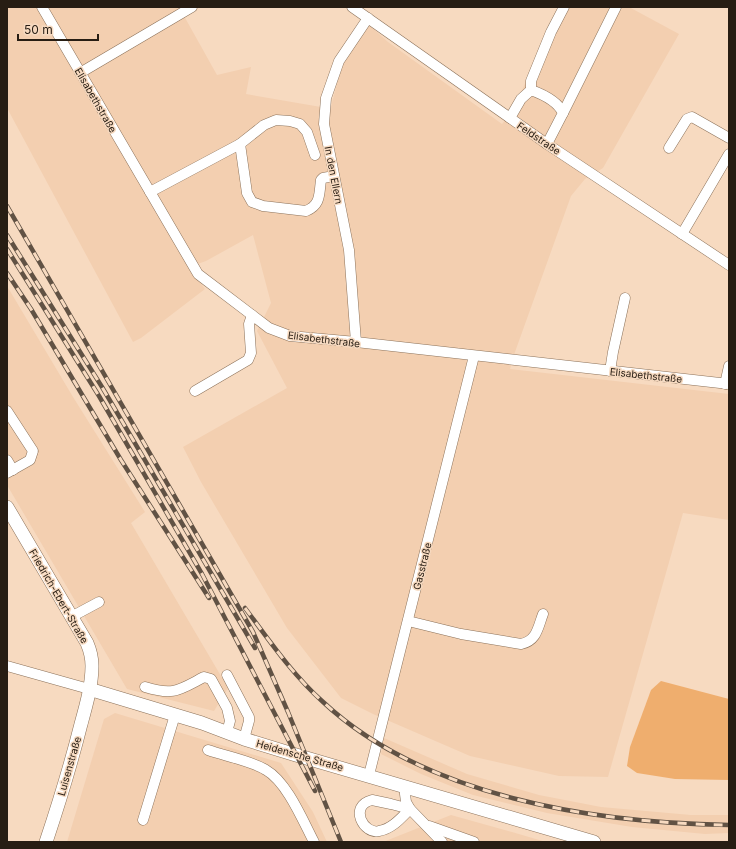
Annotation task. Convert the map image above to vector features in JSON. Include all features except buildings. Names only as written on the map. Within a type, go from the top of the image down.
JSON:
[{"type":"main road","name":"Friedrich-Ebert-Straße","points":[[7,507],[87,643],[92,667],[89,689]]},
{"type":"main road","name":"Heidensche Straße","points":[[89,689],[175,714],[244,739],[594,842]]},
{"type":"main road","name":"Luisenstraße","points":[[46,842],[68,774],[89,689]]},
{"type":"street","name":"Elisabethstraße","points":[[42,7],[198,274],[269,328],[290,336],[356,342],[727,384]]},
{"type":"street","points":[[80,73],[192,7]]},
{"type":"street","name":"Feldstraße","points":[[352,7],[547,144],[729,265]]},
{"type":"street","points":[[532,90],[531,81],[551,32],[564,7]]},
{"type":"street","points":[[547,144],[616,7]]},
{"type":"street","name":"In den Ellern","points":[[356,342],[349,250],[324,124],[326,98],[339,61],[368,18]]},
{"type":"street","points":[[532,90],[540,93],[561,108],[563,113]]},
{"type":"street","points":[[510,118],[521,99],[532,90]]},
{"type":"street","points":[[670,148],[686,119],[692,117],[729,138]]},
{"type":"street","points":[[150,192],[240,144],[267,123],[276,120],[290,120],[296,122],[304,128],[309,136],[315,154]]},
{"type":"street","points":[[240,144],[247,193],[252,202],[263,206],[306,211],[312,209],[318,202],[321,180],[323,178],[334,176]]},
{"type":"street","points":[[682,234],[729,154]]},
{"type":"street","points":[[610,371],[625,298]]},
{"type":"street","points":[[195,391],[248,360],[252,353],[249,324],[252,315]]},
{"type":"street","name":"Gasstraße","points":[[369,776],[474,356]]},
{"type":"street","points":[[727,384],[729,366]]},
{"type":"street","points":[[7,411],[33,451],[30,460],[10,471],[7,460]]},
{"type":"street","points":[[71,617],[99,602]]},
{"type":"street","points":[[408,621],[461,634],[522,644],[528,643],[534,637],[543,614]]},
{"type":"street","name":"Heidensche Straße","points":[[7,666],[89,689]]},
{"type":"street","points":[[227,675],[250,719],[244,739]]},
{"type":"street","points":[[145,687],[172,692],[177,691],[204,677],[211,679],[227,708],[230,721],[227,732]]},
{"type":"street","points":[[143,820],[175,714]]},
{"type":"street","points":[[208,750],[256,765],[267,770],[294,802],[314,842]]},
{"type":"street","points":[[404,786],[406,802],[410,810],[442,842]]},
{"type":"street","points":[[372,800],[410,810],[396,823],[387,829],[378,832],[370,831],[364,825],[360,813],[361,807],[365,802],[372,800]]},
{"type":"street","points":[[427,826],[468,841]]},
{"type":"street","points":[[427,826],[438,842]]},
{"type":"shaded area","points":[[7,7],[179,7],[217,75],[251,67],[246,94],[321,107],[330,110],[342,65],[368,24],[388,42],[502,124],[513,110],[560,7],[629,7],[679,34],[603,168],[585,179],[571,196],[510,369],[729,394],[729,520],[683,513],[608,777],[559,776],[470,756],[373,714],[341,698],[287,628],[201,482],[183,447],[287,388],[257,331],[271,303],[253,235],[206,261],[189,267],[205,289],[141,338],[133,342],[7,108]]},
{"type":"shaded area","points":[[7,286],[73,397],[145,512],[131,523],[228,688],[214,711],[127,689],[7,485]]},
{"type":"shaded area","points":[[661,681],[729,699],[729,780],[675,779],[637,773],[627,766],[630,747],[651,690]]},
{"type":"shaded area","points":[[115,713],[281,763],[313,812],[327,842],[67,842],[104,719]]},
{"type":"shaded area","points":[[384,738],[467,774],[539,795],[601,807],[691,815],[729,815],[729,833],[705,834],[632,827],[547,813],[473,795],[421,774],[381,754]]},
{"type":"shaded area","points":[[451,815],[512,832],[546,842],[383,842]]},
{"type":"railway","points":[[7,206],[253,632],[288,712],[341,842]]},
{"type":"railway","points":[[7,235],[102,387],[255,648]]},
{"type":"railway","points":[[7,249],[99,396],[202,574],[315,791]]},
{"type":"railway","points":[[7,273],[31,309],[121,460],[209,598]]},
{"type":"railway","points":[[245,608],[291,668],[311,691],[363,734],[410,761],[460,782],[513,798],[568,810],[623,818],[677,823],[729,825]]}]
